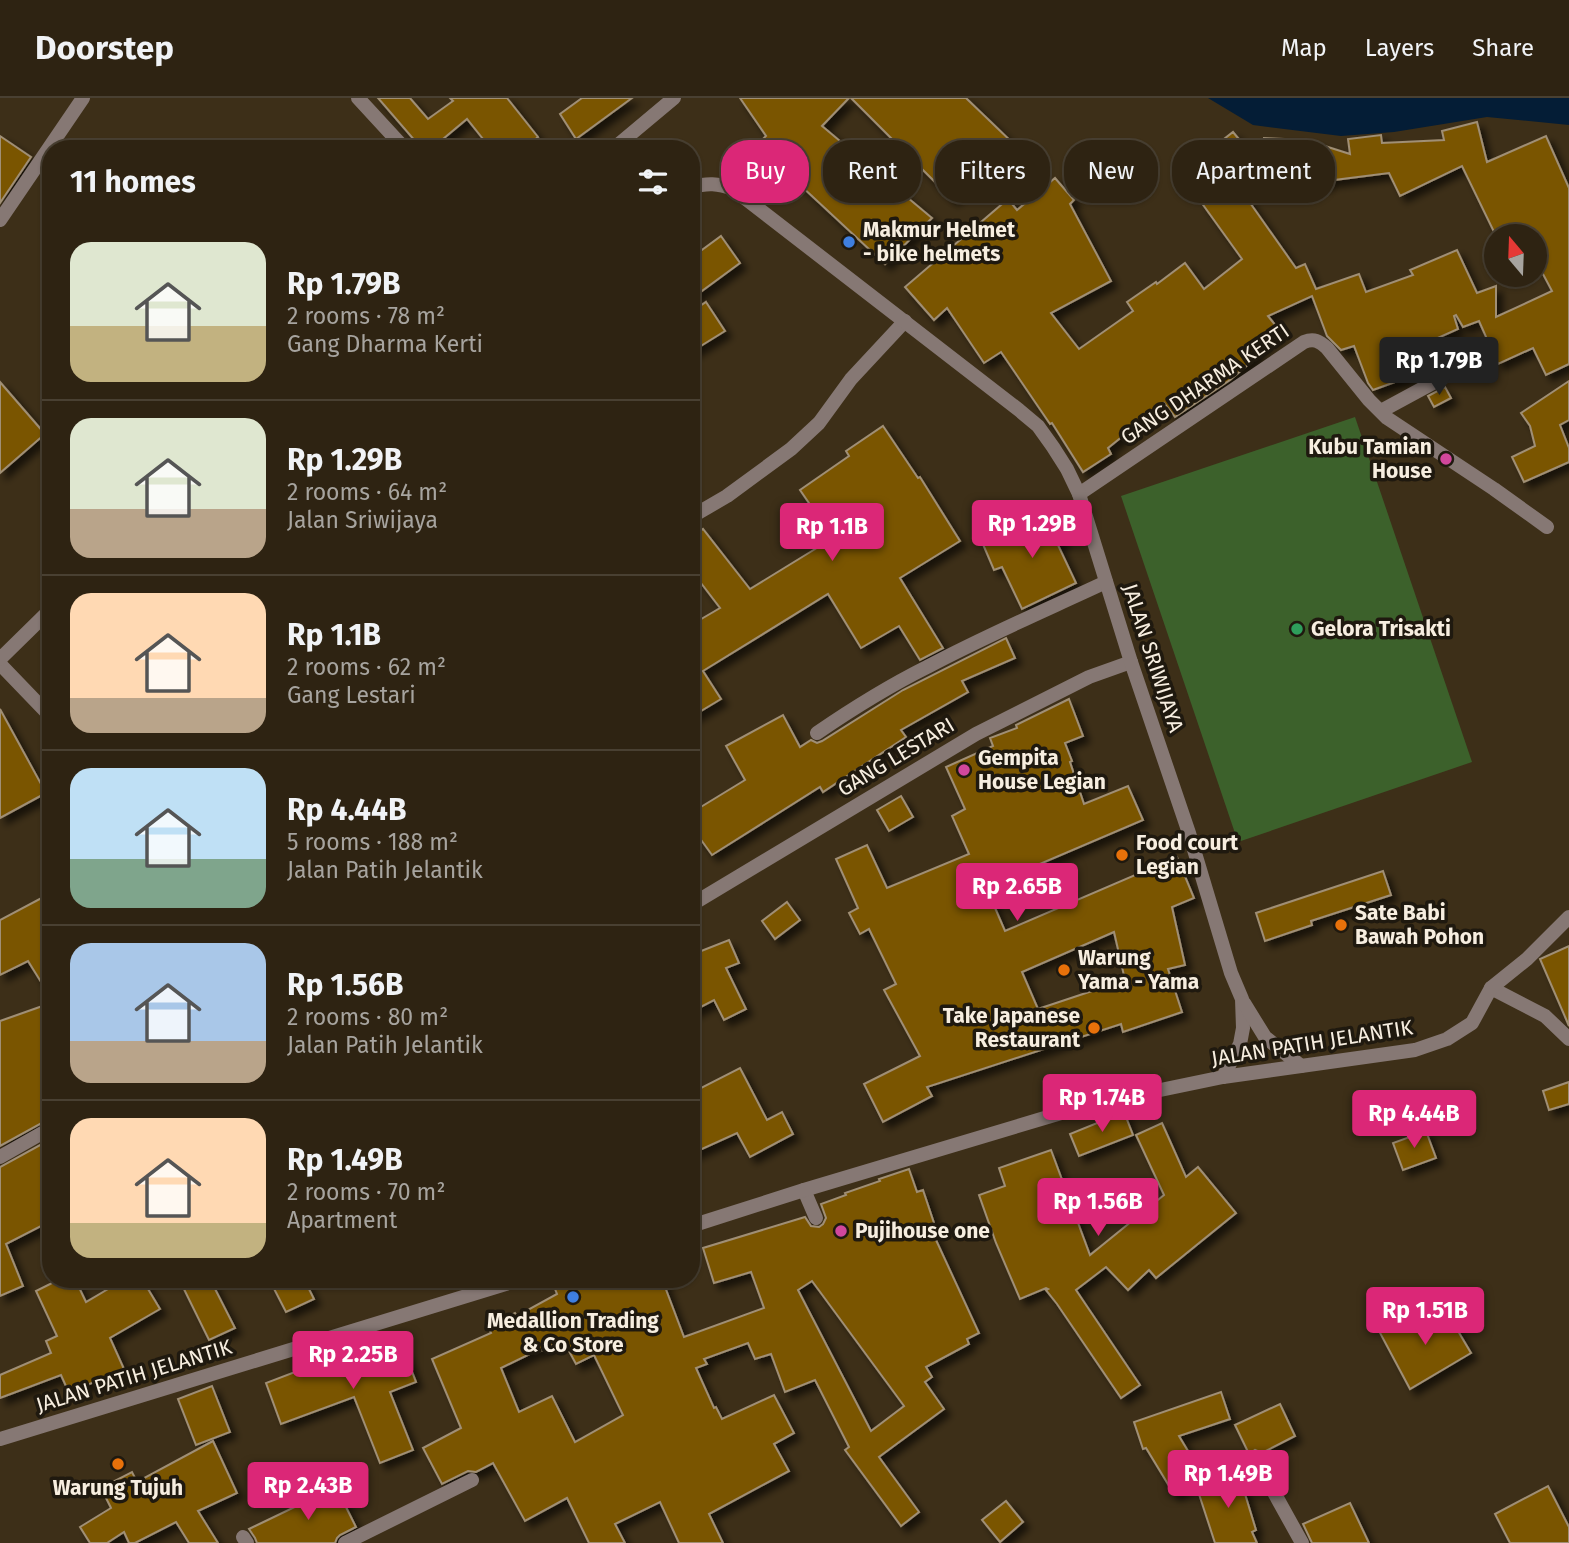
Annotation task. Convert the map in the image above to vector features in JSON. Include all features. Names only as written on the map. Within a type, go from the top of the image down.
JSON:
[{"type":"street","points":[[54,140],[83,98]]},
{"type":"street","points":[[358,98],[397,140]]},
{"type":"street","points":[[624,140],[674,98]]},
{"type":"street","points":[[0,220],[42,158]]},
{"type":"street","name":"JALAN SRIWIJAYA","points":[[700,185],[719,184],[733,190],[1038,426],[1060,458],[1079,494],[1131,662],[1189,833],[1231,973],[1242,999],[1265,1037],[1301,1066]]},
{"type":"street","points":[[700,512],[727,496],[800,441],[819,423],[852,379],[905,321]]},
{"type":"street","name":"GANG DHARMA KERTI","points":[[1079,494],[1309,340],[1320,342],[1387,418],[1547,527]]},
{"type":"street","points":[[1381,411],[1454,372]]},
{"type":"street","points":[[817,733],[925,667],[1106,582]]},
{"type":"street","points":[[42,618],[0,661],[42,707]]},
{"type":"street","name":"GANG LESTARI","points":[[700,900],[975,734],[1089,677],[1131,662]]},
{"type":"street","name":"JALAN PATIH JELANTIK","points":[[700,1223],[1087,1105],[1223,1077],[1415,1050],[1447,1039],[1472,1023],[1491,989],[1527,959],[1569,917]]},
{"type":"street","points":[[1491,989],[1545,1016],[1569,1039]]},
{"type":"street","name":"JALAN SRIWIJAYA","points":[[1223,1077],[1240,1044],[1243,1028],[1242,999]]},
{"type":"street","points":[[0,1157],[42,1133]]},
{"type":"street","points":[[804,1190],[816,1218]]},
{"type":"street","name":"JALAN PATIH JELANTIK","points":[[0,1439],[493,1288]]},
{"type":"street","points":[[1256,1460],[1302,1543]]},
{"type":"street","points":[[345,1543],[472,1480]]},
{"type":"green space","name":"Gelora Trisakti","points":[[1355,417],[1472,762],[1238,842],[1121,496]]},
{"type":"water","points":[[1208,98],[1569,98],[1569,125],[1487,117],[1394,132],[1341,136],[1253,125]]},
{"type":"building","points":[[378,98],[410,98],[428,119],[453,101],[450,98],[507,98],[538,137],[534,140],[484,140],[467,119],[442,140],[414,140]]},
{"type":"building","points":[[582,98],[632,98],[576,139],[560,114]]},
{"type":"building","points":[[740,98],[849,98],[822,126],[839,140],[823,140],[823,203],[914,203],[932,218],[885,264],[809,193],[809,140],[762,140],[766,136]]},
{"type":"building","points":[[851,98],[966,98],[1010,140],[935,140],[935,182],[921,168],[921,140],[893,140]]},
{"type":"building","points":[[1477,122],[1487,162],[1546,136],[1569,188],[1569,364],[1546,375],[1533,348],[1498,364],[1479,321],[1463,327],[1456,315],[1454,316],[1458,329],[1431,341],[1438,357],[1432,360],[1437,370],[1420,379],[1417,374],[1373,390],[1354,346],[1341,350],[1327,336],[1312,296],[1268,316],[1281,332],[1255,353],[1258,356],[1230,380],[1175,417],[1164,403],[1108,448],[1111,454],[1083,472],[1001,352],[984,363],[947,308],[934,320],[905,287],[1003,203],[1011,203],[1017,210],[1025,203],[1050,203],[1050,182],[1055,178],[1064,188],[1064,203],[1071,203],[1111,281],[1051,313],[1079,349],[1133,311],[1127,302],[1185,263],[1204,289],[1242,259],[1202,203],[1250,203],[1296,268],[1305,264],[1316,289],[1359,274],[1366,292],[1413,275],[1410,270],[1457,250],[1477,293],[1496,287],[1496,317],[1552,291],[1547,282],[1547,224],[1490,224],[1462,166],[1400,196],[1389,173],[1335,180],[1335,149],[1350,154],[1348,139],[1381,135],[1382,143],[1444,140],[1442,131]]},
{"type":"building","points":[[1233,132],[1240,140],[1223,140]]},
{"type":"building","points":[[0,136],[31,157],[0,203]]},
{"type":"building","points":[[1264,138],[1306,140],[1264,140]]},
{"type":"building","points":[[721,236],[740,263],[700,292],[700,251]]},
{"type":"building","points":[[706,302],[725,331],[700,346],[700,306]]},
{"type":"building","points":[[1569,381],[1569,420],[1560,425],[1569,448],[1569,462],[1524,482],[1512,457],[1535,446],[1530,426],[1521,413]]},
{"type":"building","points":[[0,382],[42,431],[42,437],[0,473]]},
{"type":"building","points":[[1445,387],[1451,398],[1434,407],[1428,396]]},
{"type":"building","points":[[883,426],[918,478],[920,477],[960,541],[900,578],[943,648],[920,660],[899,626],[861,648],[828,594],[703,671],[721,699],[700,712],[700,620],[720,608],[700,582],[700,531],[703,529],[750,589],[833,538],[800,490],[849,456],[846,451]]},
{"type":"building","points":[[1052,512],[1064,541],[1057,543],[1076,583],[1022,609],[1002,567],[994,570],[982,542]]},
{"type":"building","points":[[1006,638],[1015,658],[962,681],[968,692],[901,730],[906,737],[823,792],[820,787],[712,855],[700,838],[700,808],[745,780],[726,746],[783,715],[800,747],[811,740],[817,743],[903,690]]},
{"type":"building","points":[[1069,699],[1083,736],[1065,743],[1084,804],[1128,786],[1143,820],[986,887],[1005,931],[1177,857],[1194,898],[1172,907],[1185,965],[1168,969],[1182,1012],[1123,1032],[1121,1024],[927,1087],[932,1096],[883,1122],[864,1084],[920,1056],[884,990],[896,984],[869,929],[860,934],[849,913],[858,908],[836,859],[867,845],[887,888],[969,854],[952,816],[965,809],[946,767],[993,746],[990,738],[1017,728],[1016,725]],"holes":[[[1114,932],[1125,980],[1038,1009],[1022,972]]]},
{"type":"building","points":[[0,709],[42,786],[42,795],[0,818]]},
{"type":"building","points":[[901,796],[913,817],[889,831],[877,810]]},
{"type":"building","points":[[1383,871],[1391,895],[1311,921],[1312,925],[1265,941],[1256,913]]},
{"type":"building","points":[[42,898],[42,984],[28,961],[0,975],[0,920]]},
{"type":"building","points":[[787,902],[800,920],[775,939],[762,921]]},
{"type":"building","points":[[729,940],[739,963],[726,968],[746,1009],[724,1020],[714,1000],[700,1007],[700,951]]},
{"type":"building","points":[[1569,946],[1569,1026],[1540,959]]},
{"type":"building","points":[[42,1006],[42,1123],[0,1146],[0,1021]]},
{"type":"building","points":[[740,1068],[767,1120],[782,1112],[793,1134],[750,1157],[737,1133],[700,1150],[700,1088]]},
{"type":"building","points":[[1569,1082],[1569,1104],[1549,1110],[1543,1091]]},
{"type":"building","points":[[1124,1112],[1133,1135],[1079,1156],[1070,1134]]},
{"type":"building","points":[[1162,1123],[1186,1177],[1198,1167],[1236,1213],[1156,1278],[1149,1270],[1128,1290],[1106,1267],[1076,1290],[1140,1385],[1121,1398],[1046,1290],[1048,1289],[1020,1299],[979,1195],[1005,1186],[999,1168],[1051,1150],[1090,1255],[1164,1195],[1136,1135]]},
{"type":"building","points":[[1426,1131],[1436,1158],[1403,1170],[1393,1143]]},
{"type":"building","points":[[42,1144],[42,1226],[6,1244],[23,1286],[0,1296],[0,1167]]},
{"type":"building","points":[[909,1169],[917,1192],[923,1190],[935,1226],[930,1227],[979,1333],[967,1339],[969,1344],[926,1367],[932,1377],[925,1382],[944,1409],[879,1457],[919,1512],[901,1526],[845,1450],[849,1447],[815,1380],[785,1392],[771,1354],[755,1359],[748,1343],[704,1359],[707,1364],[696,1368],[714,1408],[716,1407],[722,1419],[774,1395],[794,1433],[774,1444],[789,1471],[709,1514],[723,1543],[679,1543],[660,1502],[615,1524],[625,1543],[589,1543],[567,1498],[525,1521],[493,1463],[476,1472],[468,1471],[442,1484],[423,1448],[461,1428],[432,1359],[491,1333],[488,1326],[515,1313],[517,1316],[557,1294],[557,1288],[665,1288],[684,1337],[764,1308],[751,1272],[714,1283],[703,1248],[805,1217],[811,1226],[819,1227],[826,1218],[821,1204],[880,1181],[879,1179]],"holes":[[[812,1281],[904,1406],[871,1431],[798,1290]],[[563,1340],[576,1364],[594,1355],[623,1415],[575,1442],[552,1396],[519,1412],[501,1368]]]},
{"type":"building","points":[[42,1288],[79,1288],[86,1302],[110,1288],[147,1288],[160,1309],[110,1338],[124,1369],[69,1393],[61,1375],[0,1398],[0,1375],[51,1353],[46,1341],[57,1336],[36,1291]]},
{"type":"building","points":[[183,1288],[215,1288],[235,1328],[209,1340]]},
{"type":"building","points":[[274,1288],[308,1288],[314,1299],[286,1312]]},
{"type":"building","points":[[1445,1309],[1471,1353],[1410,1389],[1379,1331],[1402,1319],[1408,1331]]},
{"type":"building","points":[[397,1333],[416,1382],[390,1392],[413,1450],[380,1463],[354,1397],[281,1424],[266,1383]]},
{"type":"building","points":[[212,1386],[230,1432],[196,1445],[178,1399]]},
{"type":"building","points":[[1221,1392],[1230,1419],[1179,1436],[1203,1476],[1174,1494],[1146,1448],[1143,1449],[1134,1422]]},
{"type":"building","points":[[1280,1404],[1295,1436],[1262,1453],[1255,1450],[1249,1454],[1235,1425]]},
{"type":"building","points":[[213,1441],[237,1493],[198,1511],[218,1543],[189,1543],[176,1522],[135,1543],[129,1543],[124,1532],[107,1543],[90,1543],[80,1527],[111,1508],[101,1488],[132,1472],[137,1482]]},
{"type":"building","points":[[1238,1471],[1256,1530],[1252,1532],[1257,1543],[1215,1543],[1196,1485]]},
{"type":"building","points":[[1548,1486],[1569,1527],[1569,1543],[1510,1543],[1495,1514]]},
{"type":"building","points":[[336,1487],[356,1527],[340,1535],[335,1543],[257,1543],[249,1529]]},
{"type":"building","points":[[1006,1501],[1023,1522],[1000,1542],[982,1520]]},
{"type":"building","points":[[1350,1503],[1369,1543],[1312,1543],[1303,1524]]},
{"type":"place","name":"Makmur Helmet - bike helmets","points":[[849,242]]},
{"type":"place","name":"Kubu Tamian House","points":[[1446,459]]},
{"type":"place","name":"Gelora Trisakti","points":[[1297,629]]},
{"type":"place","name":"Gempita House Legian","points":[[964,770]]},
{"type":"place","name":"Food court Legian","points":[[1122,855]]},
{"type":"place","name":"Sate Babi Bawah Pohon","points":[[1341,925]]},
{"type":"place","name":"Warung Yama - Yama","points":[[1064,970]]},
{"type":"place","name":"Take Japanese Restaurant","points":[[1094,1028]]},
{"type":"place","name":"Pujihouse one","points":[[841,1231]]},
{"type":"place","name":"Medallion Trading & Co Store","points":[[573,1297]]},
{"type":"place","name":"Warung Tujuh","points":[[118,1464]]}]
